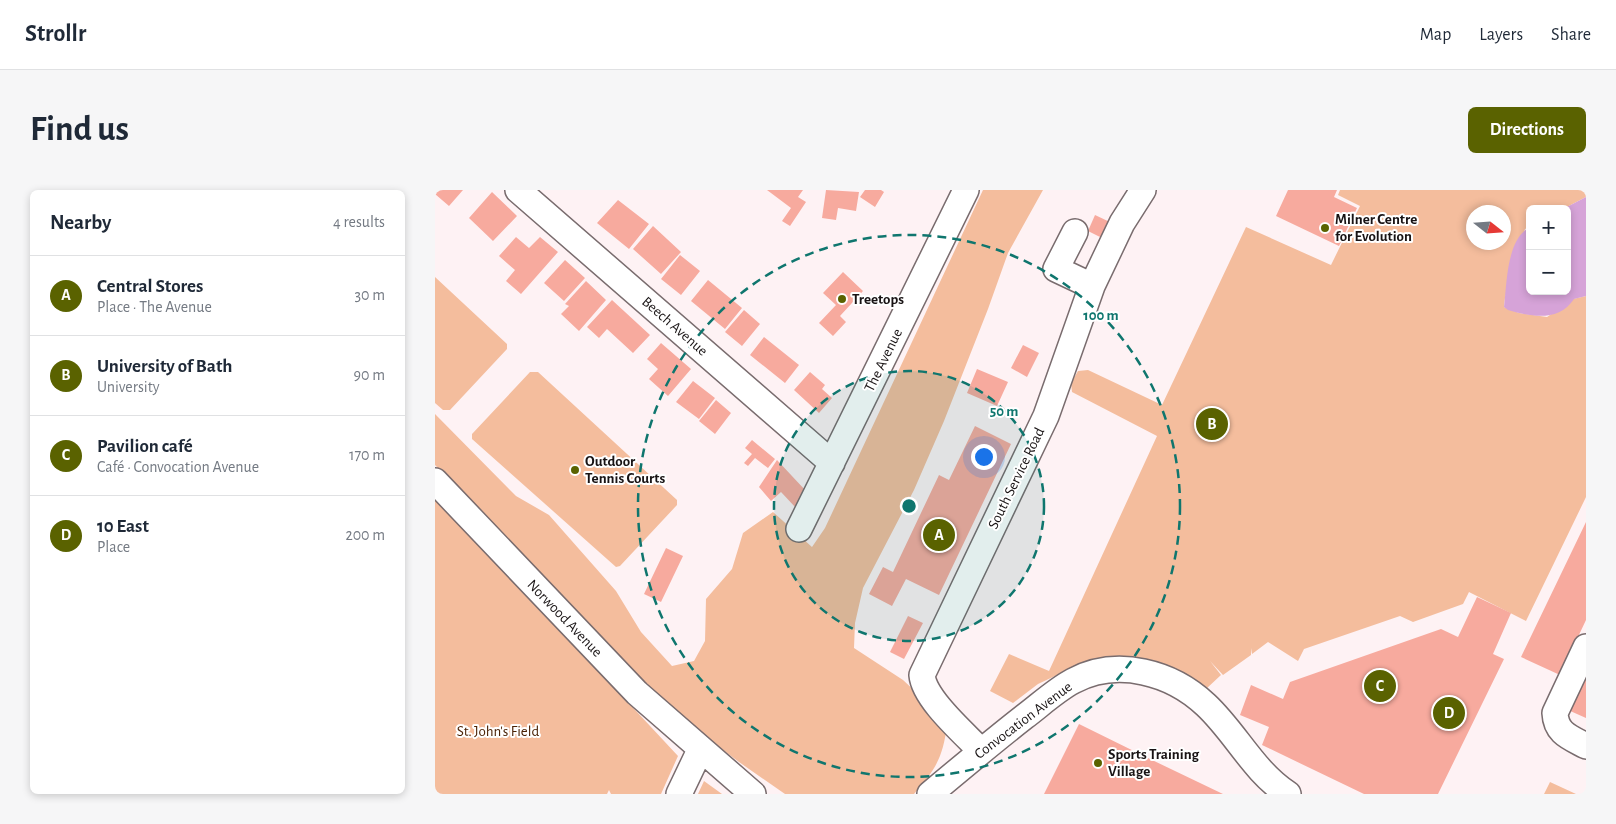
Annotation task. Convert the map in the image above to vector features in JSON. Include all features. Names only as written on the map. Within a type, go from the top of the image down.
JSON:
[{"type":"street","name":"Beech Avenue","points":[[518,190],[832,463]]},
{"type":"street","name":"The Avenue","points":[[799,529],[966,190]]},
{"type":"street","name":"South Service Road","points":[[981,751],[932,697],[923,685],[922,675],[1046,416],[1092,286],[1122,223],[1143,190]]},
{"type":"street","points":[[1075,232],[1056,269],[1092,286]]},
{"type":"street","name":"Norwood Avenue","points":[[435,481],[637,693],[700,750]]},
{"type":"street","points":[[1586,647],[1555,713],[1556,723],[1560,731],[1586,746]]},
{"type":"street","name":"Convocation Avenue","points":[[930,794],[981,751],[1074,680],[1100,672],[1119,670],[1149,672],[1167,678],[1188,690],[1201,700],[1221,721],[1266,777],[1288,794]]},
{"type":"street","points":[[679,794],[700,750],[753,794]]},
{"type":"green space","points":[[983,190],[1043,190],[1008,253],[944,421],[914,490],[863,588],[855,623],[854,648],[903,680],[933,708],[947,725],[943,746],[933,770],[914,794],[785,794],[663,705],[435,465],[435,414],[516,496],[549,515],[616,591],[641,632],[672,666],[694,661],[705,641],[706,599],[732,569],[743,533],[773,512],[812,547],[825,528]]},
{"type":"green space","points":[[1340,190],[1586,190],[1586,197],[1571,205],[1526,205],[1526,229],[1505,298],[1504,307],[1519,313],[1547,317],[1573,299],[1586,296],[1586,497],[1526,621],[1469,592],[1463,604],[1413,622],[1400,616],[1304,649],[1298,661],[1268,642],[1252,654],[1251,648],[1251,655],[1223,675],[1210,661],[1221,675],[1206,689],[1172,668],[1153,663],[1105,657],[1089,660],[1038,684],[1013,703],[990,691],[1009,654],[1049,671],[1157,436],[1072,392],[1071,383],[1078,371],[1088,370],[1162,405],[1246,227],[1331,265],[1360,206],[1338,195]]},
{"type":"green space","points":[[435,277],[507,344],[507,349],[450,410],[443,410],[435,403]]},
{"type":"green space","name":"Outdoor Tennis Courts","points":[[530,372],[538,372],[677,500],[677,505],[620,566],[616,567],[472,439],[472,434]]},
{"type":"green space","name":"St. John's Field","points":[[435,495],[678,756],[661,794],[611,794],[609,790],[607,794],[435,794]]},
{"type":"green space","points":[[704,781],[722,794],[698,794]]},
{"type":"green space","points":[[1550,782],[1576,794],[1544,794]]},
{"type":"shaded area","points":[[1586,197],[1586,296],[1574,299],[1561,311],[1544,316],[1508,310],[1504,307],[1509,263],[1516,242],[1526,230],[1526,295],[1571,295],[1571,205]]},
{"type":"building","points":[[435,190],[463,190],[449,206],[435,194]]},
{"type":"building","points":[[767,190],[803,190],[798,197],[806,202],[790,226],[782,221],[791,208]]},
{"type":"building","points":[[826,190],[859,192],[856,211],[838,208],[836,220],[822,218]]},
{"type":"building","points":[[865,190],[881,190],[884,192],[875,207],[860,197]]},
{"type":"building","name":"Milner Centre for Evolution","points":[[1288,190],[1337,190],[1334,197],[1357,208],[1339,246],[1276,216]]},
{"type":"building","points":[[492,192],[517,216],[493,241],[469,218]]},
{"type":"building","points":[[618,200],[649,224],[629,249],[597,223]]},
{"type":"building","points":[[1095,215],[1112,223],[1104,239],[1088,231]]},
{"type":"building","points":[[653,226],[681,252],[661,274],[633,249]]},
{"type":"building","points":[[516,237],[529,248],[540,237],[558,252],[521,294],[506,281],[515,270],[499,256]]},
{"type":"building","points":[[680,255],[700,271],[681,295],[661,279]]},
{"type":"building","points":[[565,260],[585,278],[564,301],[544,283]]},
{"type":"building","name":"Treetops","points":[[843,272],[863,291],[840,316],[846,322],[833,336],[819,323],[836,305],[823,293]]},
{"type":"building","points":[[708,280],[742,308],[725,329],[691,301]]},
{"type":"building","points":[[586,281],[606,300],[579,331],[561,314],[569,306],[565,304]]},
{"type":"building","points":[[612,300],[650,335],[633,353],[607,329],[599,338],[587,327]]},
{"type":"building","points":[[744,310],[760,324],[742,346],[725,332]]},
{"type":"building","points":[[764,337],[799,365],[785,383],[750,355]]},
{"type":"building","points":[[661,343],[691,369],[668,396],[649,379],[658,369],[647,359]]},
{"type":"building","points":[[1023,345],[1039,353],[1027,377],[1011,368]]},
{"type":"building","points":[[977,369],[1008,382],[997,406],[967,393]]},
{"type":"building","points":[[810,372],[825,385],[822,389],[832,398],[819,413],[794,390]]},
{"type":"building","points":[[693,381],[715,398],[699,419],[676,402]]},
{"type":"building","points":[[716,400],[731,413],[715,434],[699,421]]},
{"type":"building","points":[[975,426],[1011,444],[939,595],[906,579],[892,606],[869,594],[883,567],[893,572],[939,475],[949,480]]},
{"type":"building","points":[[752,440],[775,459],[768,468],[755,458],[748,466],[744,463],[752,454],[745,448]]},
{"type":"building","points":[[777,460],[806,491],[796,508],[781,492],[771,501],[759,487]]},
{"type":"building","points":[[1586,522],[1586,620],[1560,675],[1521,657]]},
{"type":"building","points":[[666,548],[683,556],[661,602],[644,594]]},
{"type":"building","points":[[1477,597],[1511,613],[1493,654],[1504,659],[1438,794],[1364,794],[1262,745],[1269,727],[1240,715],[1251,685],[1283,699],[1290,682],[1441,629],[1458,637]]},
{"type":"building","points":[[908,616],[923,623],[904,659],[890,652]]},
{"type":"building","points":[[1586,671],[1586,718],[1568,710]]},
{"type":"building","name":"Sports Training Village","points":[[1079,724],[1150,759],[1223,794],[1044,794]]},
{"type":"place","name":"Milner Centre for Evolution","points":[[1325,228]]},
{"type":"place","name":"Treetops","points":[[842,299]]},
{"type":"place","name":"University of Bath","points":[[1212,424]]},
{"type":"place","name":"Outdoor Tennis Courts","points":[[575,470]]},
{"type":"place","name":"Central Stores","points":[[939,535]]},
{"type":"place","name":"Pavilion café","points":[[1380,686]]},
{"type":"place","name":"10 East","points":[[1449,713]]},
{"type":"place","name":"Sports Training Village","points":[[1098,763]]}]
